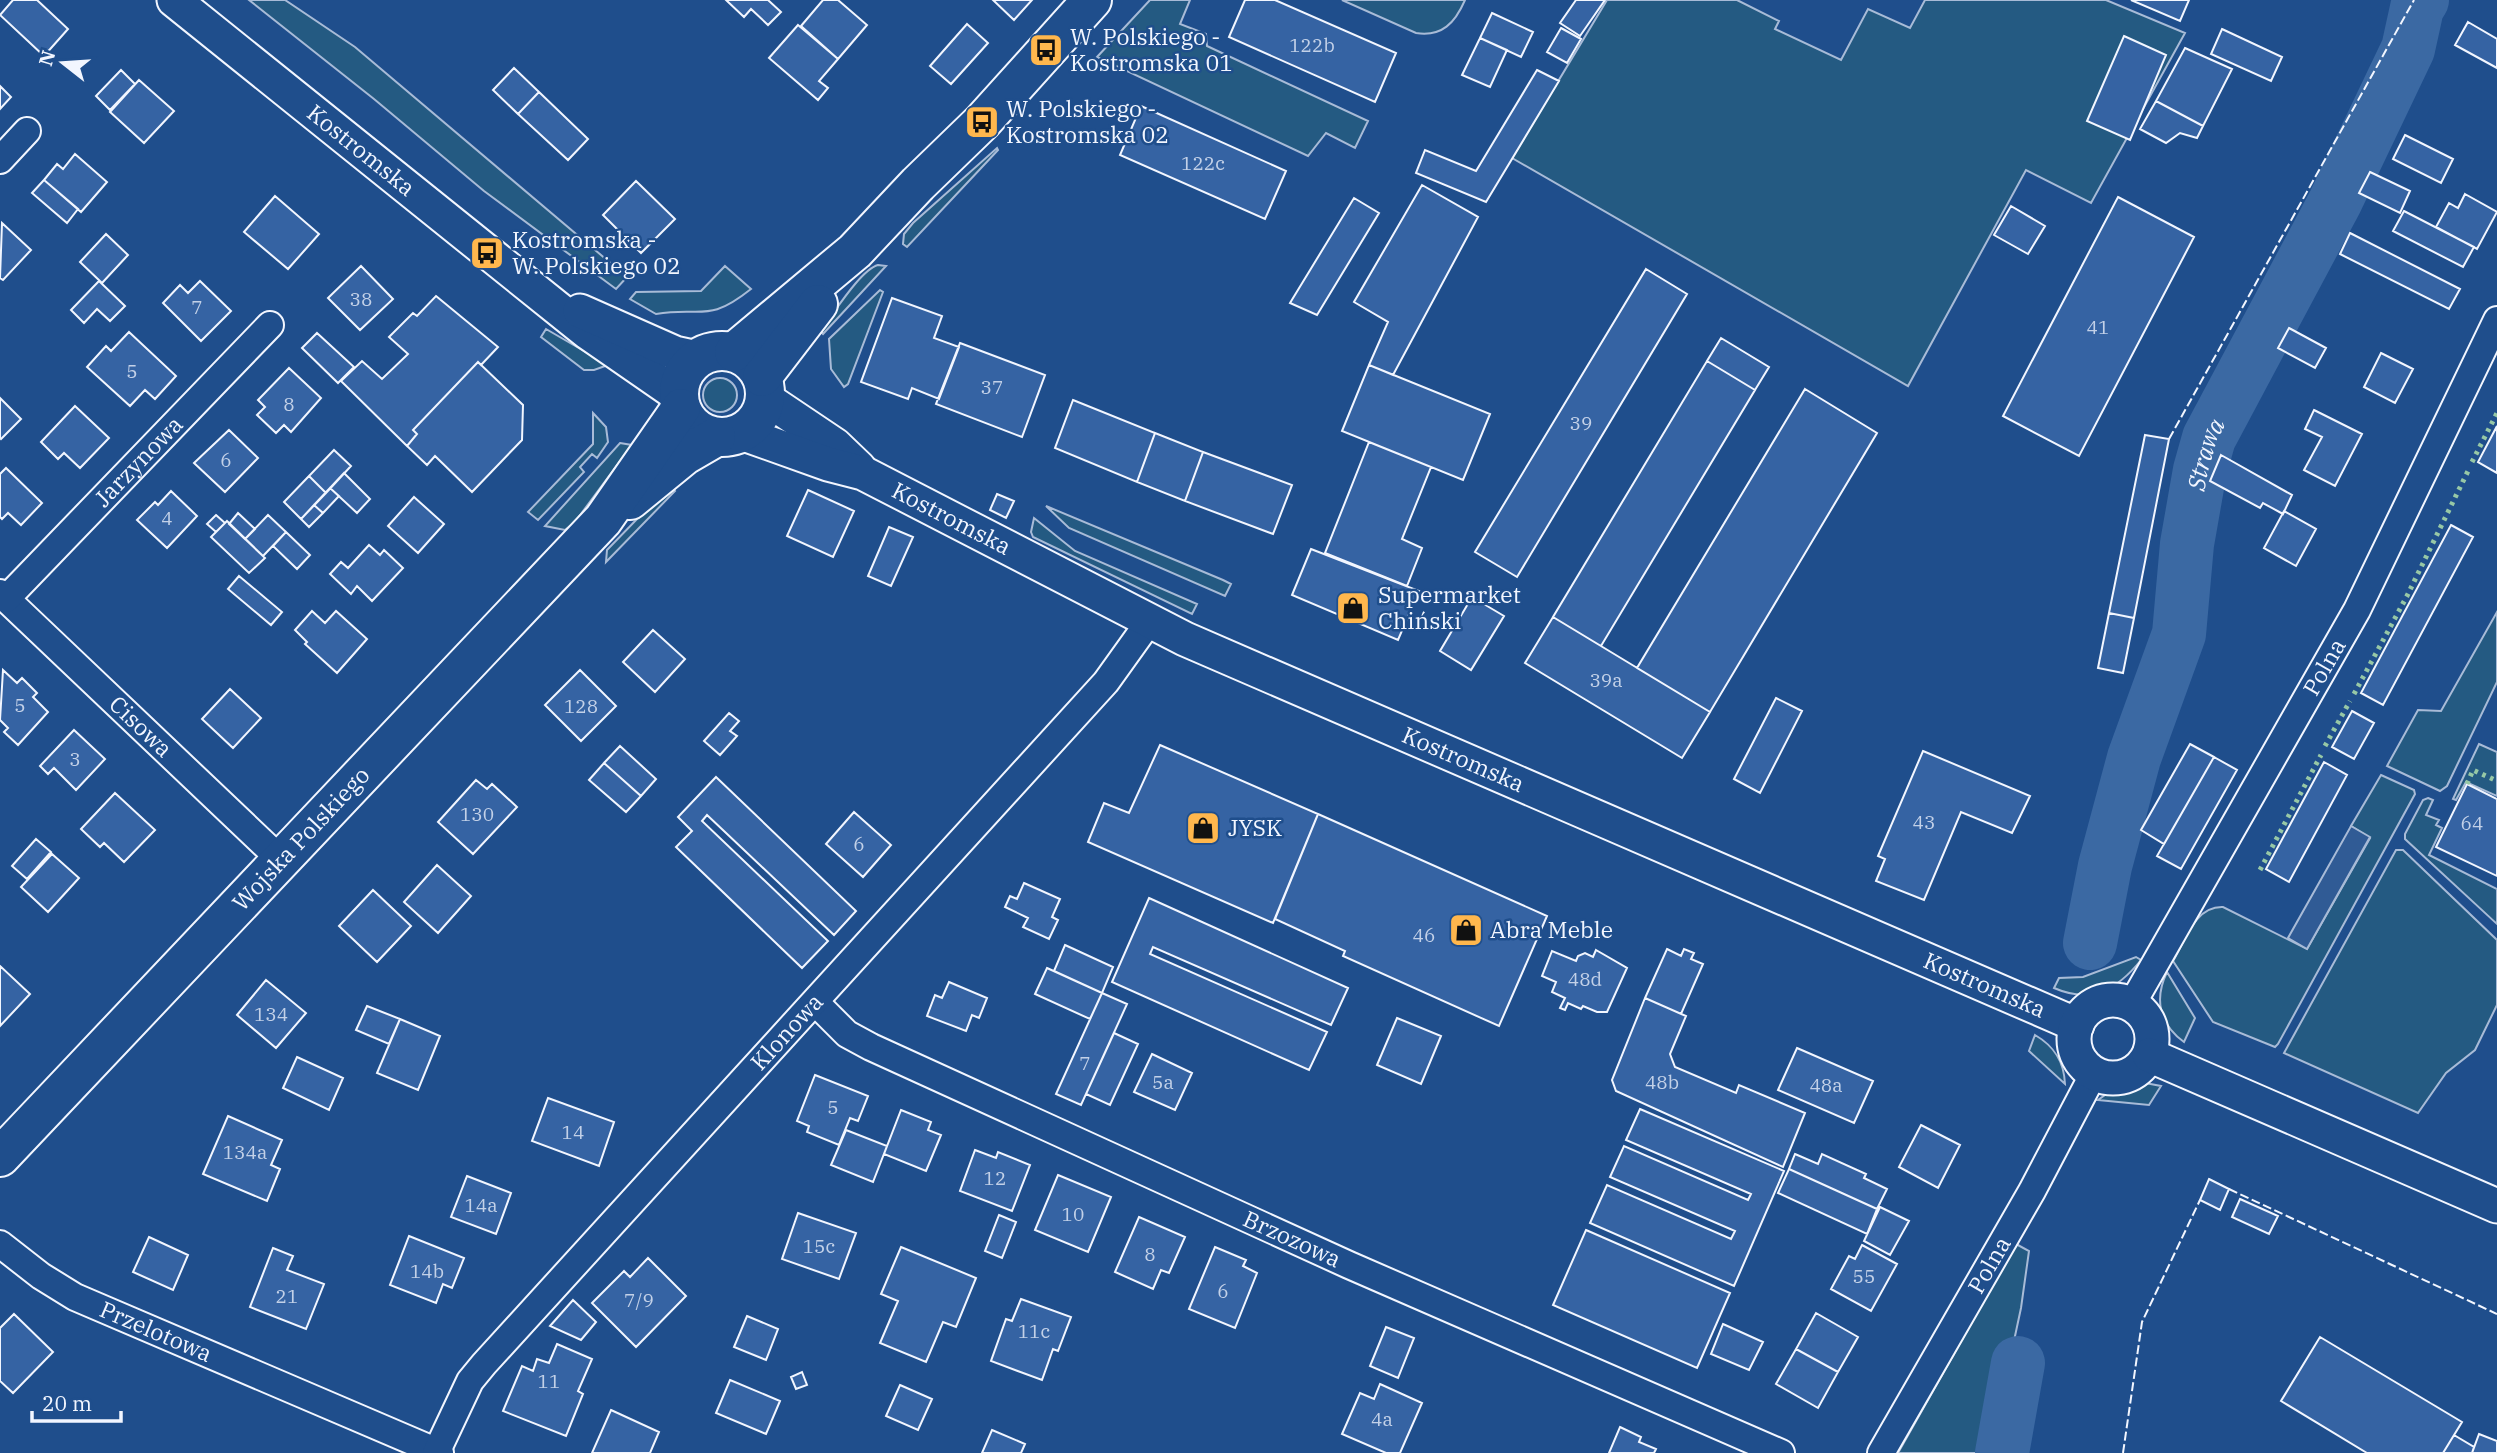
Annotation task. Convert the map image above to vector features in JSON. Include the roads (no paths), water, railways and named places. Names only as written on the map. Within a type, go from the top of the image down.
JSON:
[{"type":"main road","points":[[855,251],[716,355],[683,375],[680,401],[693,427],[729,435],[760,416],[764,387],[855,251],[918,184],[982,122],[1092,0]]},
{"type":"main road","points":[[716,355],[755,365],[764,387]]},
{"type":"main road","name":"Wojska Polskiego","points":[[603,520],[680,401]]},
{"type":"main road","name":"Wojska Polskiego","points":[[0,1157],[603,520],[685,455],[729,435]]},
{"type":"street","name":"Kostromska","points":[[174,0],[487,253],[680,401]]},
{"type":"street","points":[[0,160],[27,131]]},
{"type":"street","name":"Kostromska","points":[[548,299],[607,321],[675,353],[716,355]]},
{"type":"street","name":"Polna","points":[[2132,1004],[2357,610],[2497,320]]},
{"type":"street","name":"Jarzynowa","points":[[3,596],[270,325]]},
{"type":"street","name":"Kostromska","points":[[764,387],[835,445],[863,472]]},
{"type":"street","name":"Kostromska","points":[[729,435],[863,472],[1149,622],[2077,1025]]},
{"type":"street","name":"Cisowa","points":[[3,596],[281,860]]},
{"type":"street","name":"Klonowa","points":[[437,1453],[470,1381],[484,1364],[1107,682],[1149,622]]},
{"type":"street","points":[[2116,999],[2132,1004],[2143,1013],[2151,1026],[2149,1055],[2140,1068],[2129,1075],[2115,1078],[2094,1073],[2082,1063],[2075,1049],[2077,1025],[2085,1011],[2099,1002],[2116,999]]},
{"type":"street","name":"Brzozowa","points":[[816,1003],[847,1034],[871,1047],[1349,1265],[1781,1453]]},
{"type":"street","points":[[2149,1055],[2497,1206]]},
{"type":"street","name":"Polna","points":[[1881,1453],[2032,1191],[2094,1073]]},
{"type":"street","name":"Przelotowa","points":[[0,1244],[41,1276],[75,1297],[437,1453]]},
{"type":"waterway","name":"Strawa","points":[[2090,943],[2105,866],[2134,758],[2179,634],[2187,544],[2200,470],[2209,438],[2335,202],[2408,49],[2417,8],[2422,0]]},
{"type":"waterway","name":"Strawa","points":[[2002,1453],[2018,1363]]},
{"type":"place","name":"W. Polskiego - Kostromska 01","points":[[1046,50]]},
{"type":"place","name":"W. Polskiego - Kostromska 02","points":[[982,122]]},
{"type":"place","name":"Kostromska - W. Polskiego 02","points":[[487,253]]},
{"type":"place","name":"Supermarket Chiński","points":[[1353,608]]},
{"type":"place","name":"JYSK","points":[[1203,828]]},
{"type":"place","name":"Abra Meble","points":[[1466,930]]}]
